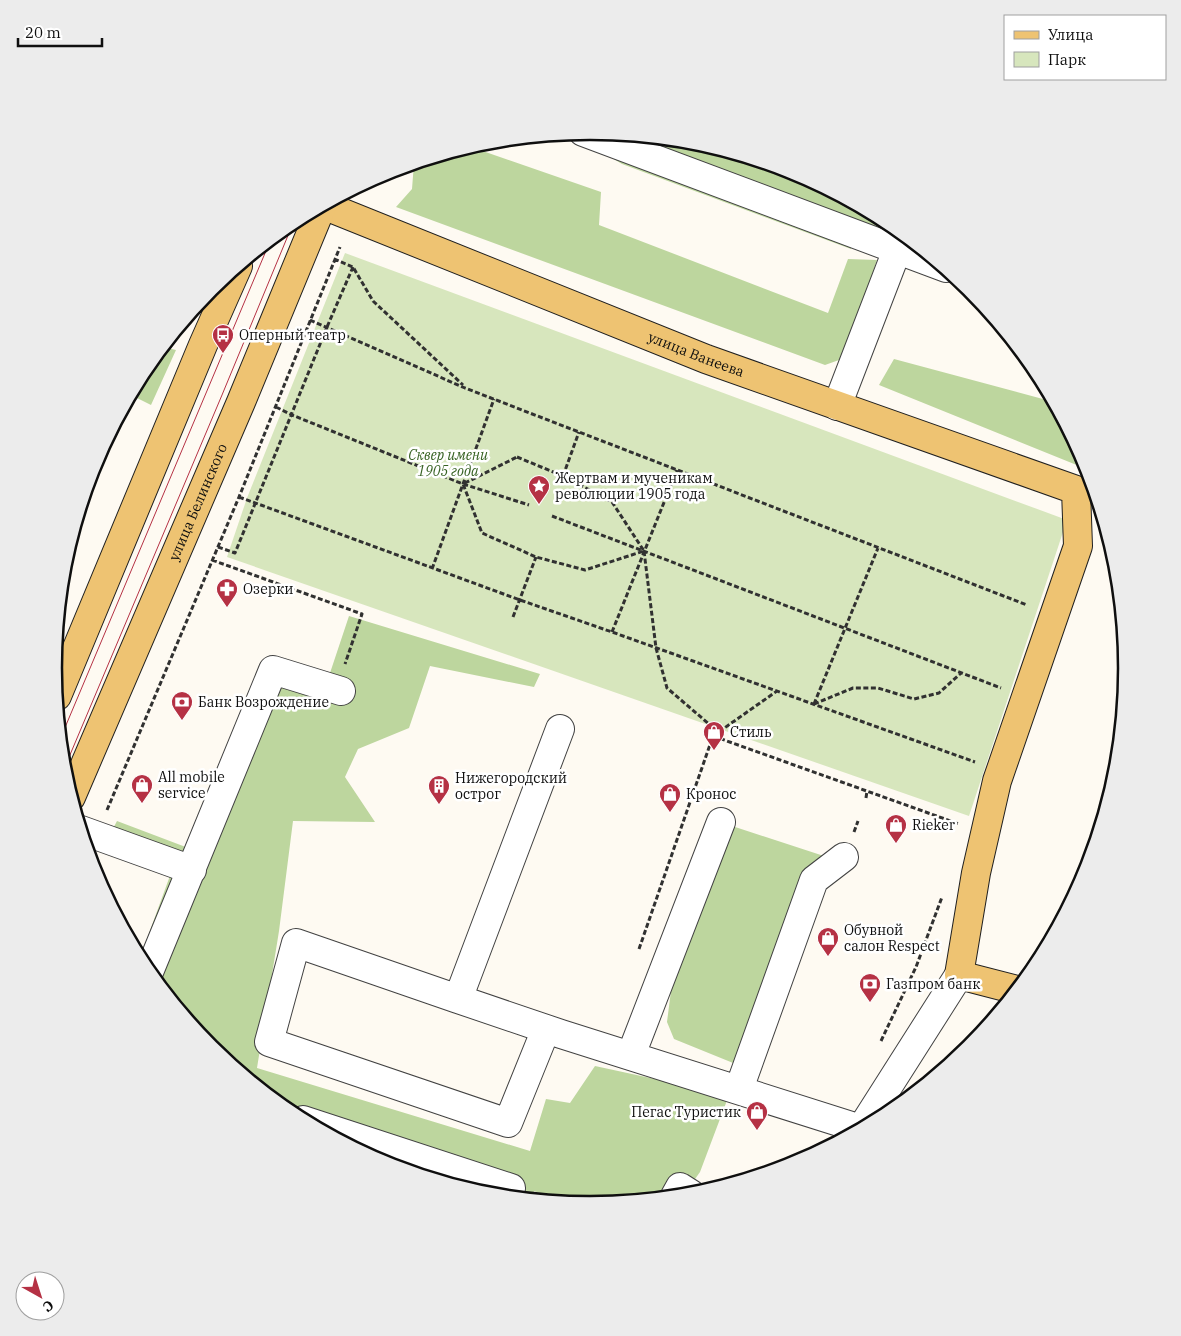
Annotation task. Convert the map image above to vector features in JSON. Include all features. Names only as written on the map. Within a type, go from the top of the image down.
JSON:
[{"type":"main road","name":"улица Ванеева","points":[[330,209],[706,359],[1076,490],[1078,546],[997,781],[976,873],[959,974]]},
{"type":"main road","name":"улица Белинского","points":[[76,787],[241,402],[318,217]]},
{"type":"main road","points":[[63,680],[231,281]]},
{"type":"main road","points":[[959,974],[1010,988]]},
{"type":"street","points":[[606,140],[927,261]]},
{"type":"street","points":[[837,406],[897,250]]},
{"type":"street","points":[[153,963],[273,670],[337,690]]},
{"type":"street","points":[[458,999],[560,729]]},
{"type":"street","points":[[631,1055],[721,822]]},
{"type":"street","points":[[89,833],[192,870]]},
{"type":"street","points":[[739,1090],[814,880],[844,857]]},
{"type":"street","points":[[546,1029],[508,1123],[269,1042],[296,943],[546,1029],[852,1126]]},
{"type":"street","points":[[869,1116],[959,974]]},
{"type":"street","points":[[337,1131],[511,1189]]},
{"type":"path","points":[[89,833],[218,547],[340,247]]},
{"type":"path","points":[[334,259],[353,267],[373,301],[465,388]]},
{"type":"path","points":[[218,547],[235,553],[353,267]]},
{"type":"path","points":[[310,320],[465,388],[1033,608]]},
{"type":"path","points":[[432,568],[494,399]]},
{"type":"path","points":[[276,407],[463,484],[529,505]]},
{"type":"path","points":[[563,476],[579,432]]},
{"type":"path","points":[[463,484],[517,457],[563,476],[612,502],[644,551],[656,648],[668,688],[709,724],[713,736]]},
{"type":"path","points":[[612,632],[677,470]]},
{"type":"path","points":[[463,484],[482,534],[536,557],[585,570],[644,551]]},
{"type":"path","points":[[239,497],[520,600],[980,764]]},
{"type":"path","points":[[552,516],[1006,690]]},
{"type":"path","points":[[814,704],[878,548]]},
{"type":"path","points":[[513,617],[536,557]]},
{"type":"path","points":[[212,560],[362,614],[340,676],[337,690]]},
{"type":"path","points":[[814,704],[853,688],[878,688],[914,699],[939,693],[961,673]]},
{"type":"path","points":[[636,957],[713,736],[777,691]]},
{"type":"path","points":[[713,736],[953,822]]},
{"type":"path","points":[[866,798],[868,791]]},
{"type":"path","points":[[882,1040],[916,967],[943,893]]},
{"type":"green space","points":[[603,140],[625,141],[694,150],[727,158],[793,180],[824,194],[892,234],[856,220],[851,249],[622,164],[597,149]]},
{"type":"green space","points":[[483,151],[601,192],[599,225],[828,313],[848,259],[877,260],[856,322],[839,360],[825,365],[396,207],[412,189],[413,171]]},
{"type":"green space","name":"Сквер имени 1905 года","points":[[345,253],[1067,520],[969,816],[227,557],[247,498]]},
{"type":"green space","points":[[171,349],[176,350],[151,405],[137,398]]},
{"type":"green space","points":[[894,359],[1045,400],[1064,434],[1078,465],[879,385]]},
{"type":"green space","points":[[349,616],[540,674],[534,687],[430,666],[409,728],[358,749],[345,777],[375,822],[293,821],[279,931],[257,1068],[530,1151],[546,1099],[570,1103],[595,1066],[729,1095],[700,1172],[690,1187],[625,1195],[590,1196],[556,1195],[489,1186],[491,1175],[317,1120],[269,1087],[242,1065],[194,1016],[151,961],[143,949],[171,873],[104,846],[117,821],[191,849],[267,661],[330,673]]},
{"type":"green space","points":[[726,824],[830,858],[743,1067],[674,1039],[667,1022],[676,952]]},
{"type":"tram line","points":[[70,755],[288,235]]},
{"type":"tram line","points":[[66,725],[266,252]]},
{"type":"place","name":"Оперный театр","points":[[223,354]]},
{"type":"place","name":"Жертвам и мученикам революции 1905 года","points":[[539,505]]},
{"type":"place","name":"Озерки","points":[[227,608]]},
{"type":"place","name":"Банк Возрождение","points":[[182,721]]},
{"type":"place","name":"Стиль","points":[[714,751]]},
{"type":"place","name":"All mobile service","points":[[142,804]]},
{"type":"place","name":"Нижегородский острог","points":[[439,805]]},
{"type":"place","name":"Кронос","points":[[670,813]]},
{"type":"place","name":"Rieker","points":[[896,844]]},
{"type":"place","name":"Обувной салон Respect","points":[[828,957]]},
{"type":"place","name":"Газпром банк","points":[[870,1003]]},
{"type":"place","name":"Пегас Туристик","points":[[757,1131]]}]
